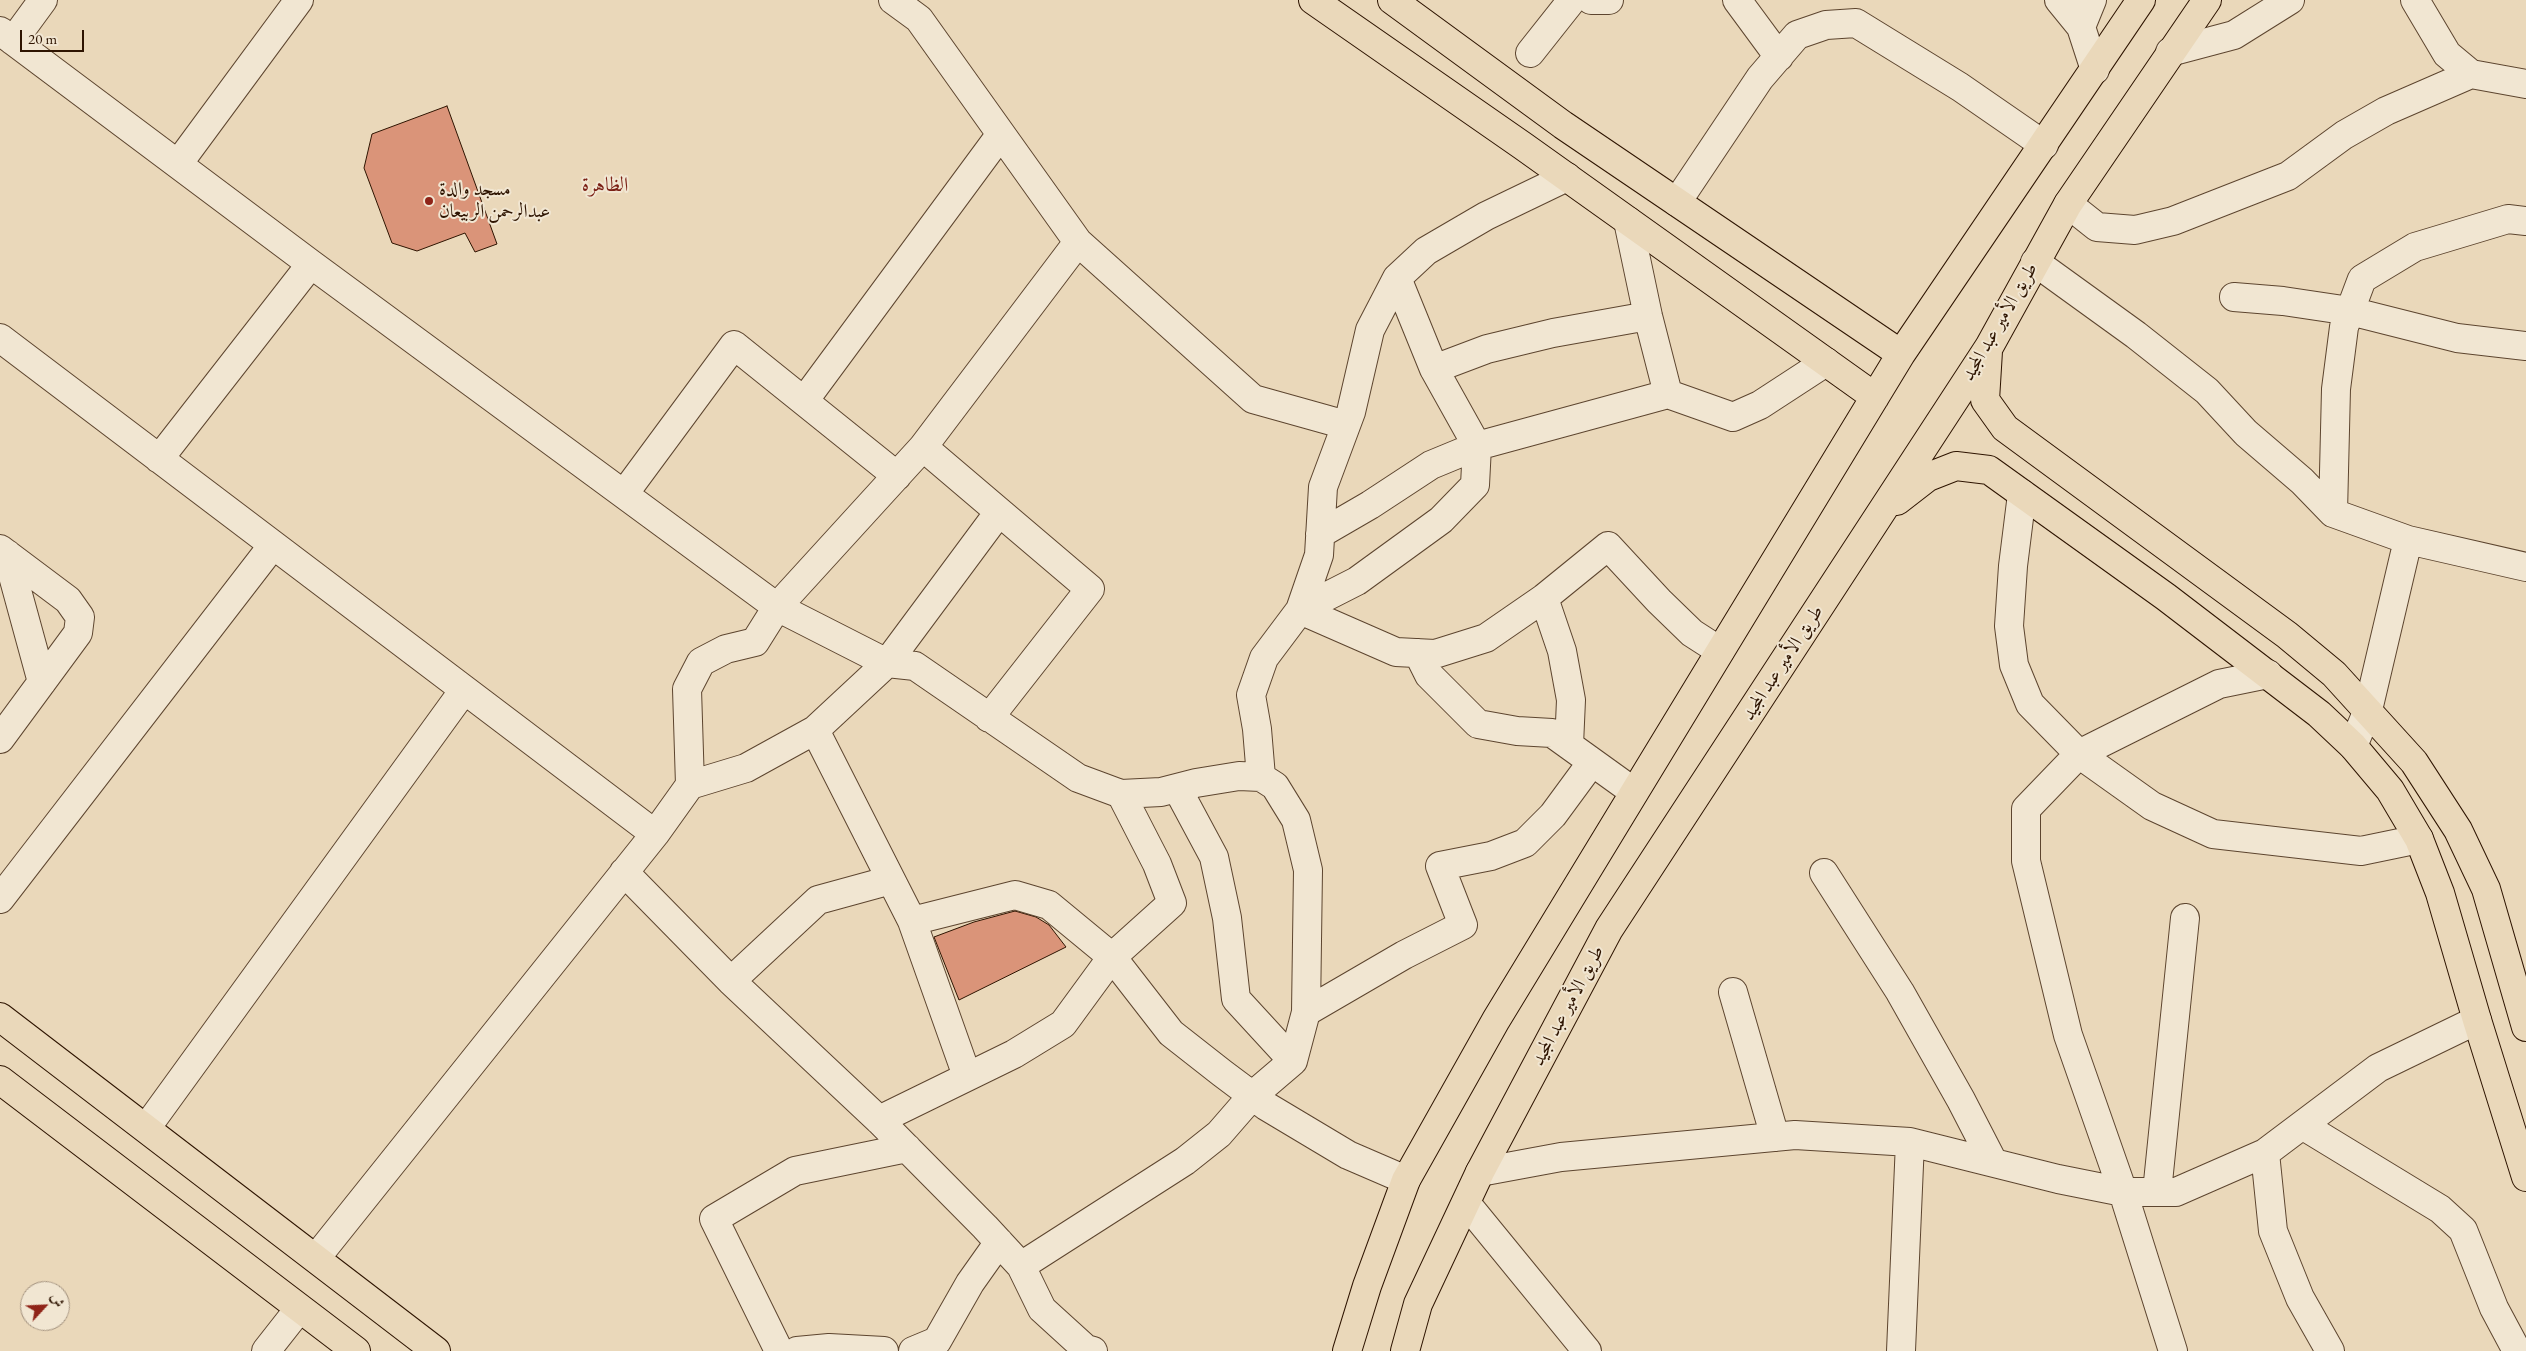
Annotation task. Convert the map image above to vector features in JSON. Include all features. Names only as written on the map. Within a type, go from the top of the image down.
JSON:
[{"type":"main road","points":[[1313,0],[1567,177],[1875,397]]},
{"type":"main road","points":[[1392,0],[1563,125],[1902,354]]},
{"type":"main road","points":[[1347,1351],[1366,1286],[1406,1180],[1496,1020],[1902,354],[2141,0]]},
{"type":"main road","name":"طريق الأمير عبد المجيد","points":[[1405,1351],[1418,1304],[1480,1172],[1609,929],[1989,347],[2034,262],[2068,204],[2207,0]]},
{"type":"main road","points":[[1989,347],[1985,400],[2005,428],[2287,635],[2334,674],[2414,762],[2458,830],[2486,889],[2526,1027]]},
{"type":"main road","points":[[1882,512],[1928,477],[1956,466],[1989,470],[2166,597],[2268,674],[2319,714],[2353,746],[2390,790],[2419,838],[2440,892],[2477,1020],[2526,1177]]},
{"type":"main road","points":[[0,1017],[436,1351]]},
{"type":"main road","points":[[0,1080],[356,1351]]},
{"type":"street","points":[[43,0],[7,36],[311,264],[777,607],[887,663],[914,666],[1078,778],[1121,794],[1161,792],[1239,776],[1261,777],[1275,786],[1296,820],[1308,870],[1306,1012],[1293,1061],[1252,1096],[1220,1134],[1184,1161],[1021,1266]]},
{"type":"street","points":[[178,164],[299,0]]},
{"type":"street","points":[[893,0],[919,19],[1078,242],[1253,399],[1346,425]]},
{"type":"street","points":[[1530,53],[1572,0]]},
{"type":"street","points":[[1591,0],[1609,0]]},
{"type":"street","points":[[1737,0],[1779,57]]},
{"type":"street","points":[[2059,0],[2081,27],[2095,70]]},
{"type":"street","points":[[2081,27],[2092,0]]},
{"type":"street","points":[[2170,52],[2234,35],[2290,0]]},
{"type":"street","points":[[2415,0],[2447,54],[2471,74],[2526,84]]},
{"type":"street","points":[[1677,202],[1760,78],[1797,35],[1826,25],[1856,23],[1960,87],[2044,145]]},
{"type":"street","points":[[2068,204],[2097,227],[2135,230],[2173,221],[2288,176],[2344,134],[2386,110],[2471,74]]},
{"type":"street","points":[[804,401],[1001,134]]},
{"type":"street","points":[[1261,777],[1257,729],[1250,694],[1264,658],[1300,610],[1319,555],[1323,488],[1346,425],[1370,330],[1398,278],[1426,251],[1486,216],[1567,177]]},
{"type":"street","points":[[2334,513],[2336,389],[2344,327],[2362,278],[2415,247],[2508,219],[2526,221]]},
{"type":"street","points":[[1628,221],[1648,316],[1668,394]]},
{"type":"street","points":[[316,1258],[655,834],[690,785],[687,689],[701,662],[726,649],[756,642],[777,607],[923,447],[1078,242]]},
{"type":"street","points":[[2034,262],[2136,335],[2207,391],[2246,433],[2302,481],[2334,513],[2408,540],[2526,567]]},
{"type":"street","points":[[159,459],[311,264]]},
{"type":"street","points":[[1300,610],[1357,581],[1441,520],[1475,485],[1477,446],[1434,369],[1398,278]]},
{"type":"street","points":[[2234,297],[2283,301],[2350,311],[2458,338],[2526,346]]},
{"type":"street","points":[[1434,369],[1487,349],[1553,333],[1648,316]]},
{"type":"street","points":[[0,338],[655,834]]},
{"type":"street","points":[[624,494],[734,346],[897,476]]},
{"type":"street","points":[[1320,534],[1431,466],[1477,446],[1668,394],[1733,416],[1760,405],[1826,362]]},
{"type":"street","points":[[923,447],[1090,589],[989,718]]},
{"type":"street","points":[[2022,494],[2013,566],[2009,626],[2014,665],[2030,704],[2079,754],[2152,806],[2213,834],[2361,851],[2419,838]]},
{"type":"street","points":[[690,785],[746,768],[815,730],[887,663],[999,512]]},
{"type":"street","points":[[2353,746],[2368,710],[2408,540]]},
{"type":"street","points":[[0,899],[273,545]]},
{"type":"street","points":[[1300,610],[1396,652],[1435,654],[1486,638],[1544,598],[1608,546],[1659,601],[1692,633],[1720,651]]},
{"type":"street","points":[[4,552],[42,682]]},
{"type":"street","points":[[0,739],[78,633],[80,616],[68,600],[4,552]]},
{"type":"street","points":[[1544,598],[1562,651],[1571,700],[1569,745]]},
{"type":"street","points":[[1418,653],[1429,674],[1478,724],[1518,731],[1552,733],[1634,792]]},
{"type":"street","points":[[2174,1351],[2123,1192],[2068,1035],[2026,861],[2026,809],[2079,754],[2219,684],[2268,674]]},
{"type":"street","points":[[147,1128],[464,690]]},
{"type":"street","points":[[815,730],[912,921],[967,1076]]},
{"type":"street","points":[[1306,1012],[1404,955],[1463,925],[1440,866],[1491,856],[1526,843],[1553,815],[1592,762]]},
{"type":"street","points":[[1177,788],[1214,857],[1227,918],[1236,999],[1293,1061]]},
{"type":"street","points":[[879,1120],[1014,1054],[1062,1024],[1112,957],[1172,903],[1157,864],[1121,794]]},
{"type":"street","points":[[624,872],[731,981],[907,1148],[1021,1266],[1042,1309],[1086,1349],[1093,1351]]},
{"type":"street","points":[[1824,873],[1900,992],[1961,1100],[1993,1162]]},
{"type":"street","points":[[731,981],[818,900],[891,880]]},
{"type":"street","points":[[912,921],[1015,895],[1049,905],[1112,957],[1172,1033],[1252,1096],[1348,1155],[1406,1180]]},
{"type":"street","points":[[2158,1192],[2184,918]]},
{"type":"street","points":[[1733,992],[1775,1137]]},
{"type":"street","points":[[1480,1172],[1561,1157],[1795,1135],[1910,1142],[2058,1179],[2123,1192],[2176,1192],[2265,1153],[2378,1068],[2477,1020]]},
{"type":"street","points":[[2302,1125],[2440,1209],[2463,1230],[2494,1308],[2517,1351]]},
{"type":"street","points":[[1901,1351],[1910,1142]]},
{"type":"street","points":[[779,1351],[714,1219],[795,1171],[907,1148]]},
{"type":"street","points":[[2265,1153],[2273,1231],[2300,1298],[2330,1351]]},
{"type":"street","points":[[1466,1203],[1575,1346]]},
{"type":"street","points":[[912,1351],[937,1341],[970,1283],[999,1242]]},
{"type":"street","points":[[266,1351],[299,1308]]},
{"type":"street","points":[[798,1351],[829,1348],[884,1351]]},
{"type":"building","name":"مسجد والدة عبدالرحمن الربيعان","points":[[447,106],[497,244],[475,252],[465,233],[417,251],[392,243],[364,168],[372,134]]},
{"type":"building","points":[[1015,911],[1036,917],[1049,925],[1066,947],[959,1000],[934,937],[974,922]]},
{"type":"place","name":"مسجد والدة عبدالرحمن الربيعان","points":[[429,201]]},
{"type":"district","name":"الظاهرة","points":[[605,186]]}]
